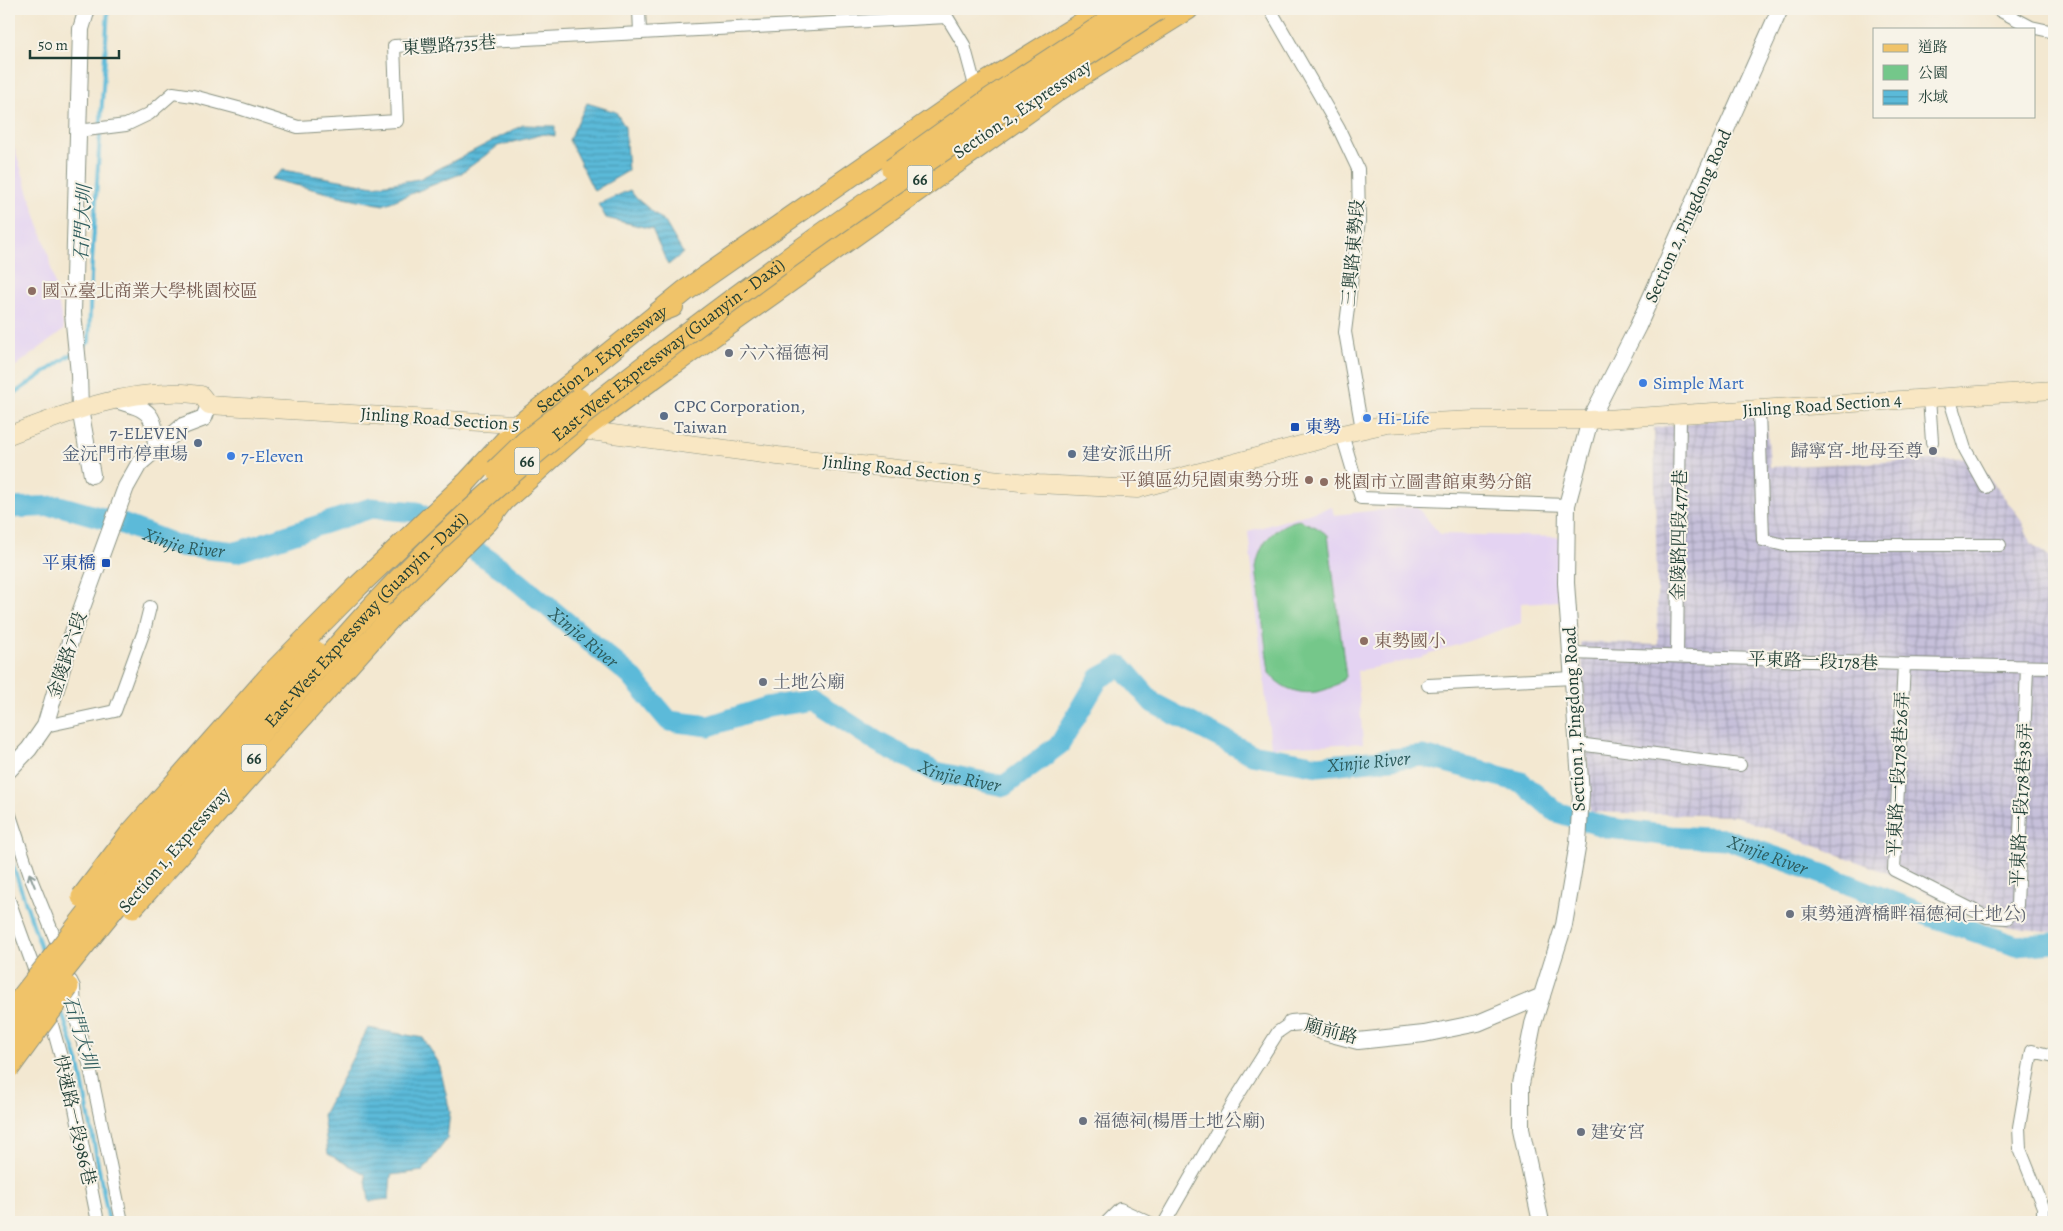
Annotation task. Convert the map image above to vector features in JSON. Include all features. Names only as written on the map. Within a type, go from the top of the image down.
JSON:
[{"type":"highway","points":[[658,313],[685,291],[979,87],[1105,9]]},
{"type":"highway","name":"East-West Expressway (Guanyin - Daxi)","points":[[9,1014],[136,852],[210,768],[255,712],[525,442],[698,308],[991,98],[1127,9]]},
{"type":"highway","name":"East-West Expressway (Guanyin - Daxi)","points":[[9,1040],[174,833],[287,702],[398,580],[506,478],[620,384],[772,269],[1034,88],[1159,9]]},
{"type":"highway","points":[[674,363],[1060,89],[1188,9]]},
{"type":"highway","points":[[9,994],[130,834],[273,672],[357,587],[423,528],[458,493]]},
{"type":"highway","points":[[9,1068],[63,994],[147,890],[454,547],[502,503]]},
{"type":"main road","name":"Section 2, Expressway","points":[[520,424],[658,313],[683,302],[983,90],[1105,9]]},
{"type":"main road","name":"Section 2, Expressway","points":[[583,430],[674,363],[709,328],[1068,75],[1176,9]]},
{"type":"main road","name":"Jinling Road Section 4","points":[[1590,420],[2054,390]]},
{"type":"main road","points":[[9,436],[97,403],[138,396],[171,392],[201,395],[209,405]]},
{"type":"main road","name":"Jinling Road Section 5","points":[[209,405],[520,424],[583,430],[778,456],[1038,484],[1121,488],[1137,488],[1387,424],[1474,420],[1590,420]]},
{"type":"main road","name":"66","points":[[458,493],[520,424]]},
{"type":"main road","name":"66","points":[[502,503],[583,430]]},
{"type":"main road","name":"Section 1, Expressway","points":[[53,938],[213,741],[423,528]]},
{"type":"main road","name":"Section 1, Expressway","points":[[68,979],[283,725],[437,556],[454,547]]},
{"type":"main road","name":"66","points":[[9,1003],[53,938]]},
{"type":"main road","name":"66","points":[[9,1051],[68,979]]},
{"type":"street","points":[[87,9],[81,29],[93,129],[73,313],[80,409],[92,474]]},
{"type":"street","points":[[639,9],[640,33],[947,17],[964,45],[974,82]]},
{"type":"street","name":"三興路東勢段","points":[[1270,9],[1339,129],[1358,169],[1359,221],[1345,332],[1362,429]]},
{"type":"street","name":"Section 2, Pingdong Road","points":[[1590,420],[1638,326],[1780,9]]},
{"type":"street","points":[[1997,9],[2036,28]]},
{"type":"street","points":[[2036,28],[2054,32]]},
{"type":"street","name":"東豐路735巷","points":[[93,129],[126,125],[149,114],[174,93],[242,109],[298,127],[397,121],[394,46],[640,33]]},
{"type":"street","points":[[1949,397],[1965,449],[1986,487]]},
{"type":"street","points":[[1929,398],[1932,442]]},
{"type":"street","points":[[116,400],[140,407],[152,418],[156,430],[156,450]]},
{"type":"street","points":[[156,450],[183,426],[204,418],[209,405]]},
{"type":"street","points":[[1759,409],[1763,540],[1784,545],[2000,545]]},
{"type":"street","name":"金陵路四段477巷","points":[[1677,656],[1680,414]]},
{"type":"street","name":"Section 1, Pingdong Road","points":[[1541,1222],[1521,1129],[1521,1084],[1533,1024],[1564,925],[1578,843],[1581,794],[1566,583],[1567,505],[1590,420]]},
{"type":"street","points":[[1342,434],[1361,498],[1567,505]]},
{"type":"street","name":"金陵路六段","points":[[9,770],[29,749],[45,726],[72,635],[126,487],[139,464],[156,450]]},
{"type":"street","points":[[45,726],[115,711],[144,631],[150,607]]},
{"type":"street","name":"平東路一段178巷","points":[[1571,653],[2028,668],[2054,667]]},
{"type":"street","name":"平東路一段178巷26弄","points":[[1904,664],[1894,870],[1987,917]]},
{"type":"street","name":"平東路一段178巷38弄","points":[[1987,917],[2008,918],[2017,904],[2028,668]]},
{"type":"street","points":[[1428,685],[1573,678]]},
{"type":"street","points":[[1578,744],[1740,765]]},
{"type":"street","name":"快速路一段986巷","points":[[9,812],[68,979],[75,1016],[89,1063],[122,1222]]},
{"type":"street","name":"快速路一段986巷","points":[[9,900],[48,1005],[75,1108],[98,1222]]},
{"type":"street","name":"廟前路","points":[[1165,1222],[1240,1091],[1278,1032],[1291,1023],[1303,1022],[1324,1032],[1358,1041],[1415,1035],[1478,1023],[1542,996]]},
{"type":"street","points":[[2043,1222],[2043,1207],[2020,1149],[2019,1127],[2032,1051],[2054,1056]]},
{"type":"street","points":[[1107,1222],[1120,1209],[1148,1222]]},
{"type":"shaded area","name":"國立臺北商業大學桃園校區","points":[[9,138],[15,150],[48,253],[64,330],[9,371]]},
{"type":"shaded area","points":[[1766,412],[1770,467],[1974,458],[2020,518],[2032,544],[2054,561],[2054,932],[1989,923],[1885,872],[1735,816],[1590,812],[1581,642],[1658,645],[1654,428]]},
{"type":"shaded area","name":"東勢國小","points":[[1416,506],[1440,534],[1561,537],[1560,601],[1521,603],[1521,623],[1416,659],[1357,671],[1363,743],[1271,747],[1248,531],[1332,507],[1334,515]]},
{"type":"green space","points":[[1299,520],[1316,527],[1328,535],[1346,677],[1328,689],[1307,693],[1286,688],[1269,673],[1256,568],[1260,551],[1269,537],[1282,526]]},
{"type":"water","points":[[587,103],[616,112],[625,127],[628,171],[594,191],[569,140]]},
{"type":"water","points":[[523,125],[555,126],[555,136],[544,134],[498,146],[460,174],[383,205],[271,179],[283,170],[374,186],[419,179]]},
{"type":"water","points":[[630,190],[636,198],[665,222],[683,253],[668,265],[652,229],[606,218],[598,204]]},
{"type":"water","points":[[368,1028],[423,1038],[439,1063],[450,1112],[447,1139],[423,1171],[391,1175],[389,1199],[369,1201],[365,1174],[328,1154],[323,1115]]},
{"type":"waterway","name":"石門大圳","points":[[81,348],[89,342],[91,276],[108,9]]},
{"type":"waterway","name":"石門大圳","points":[[9,397],[73,353]]},
{"type":"waterway","name":"Xinjie River","points":[[9,508],[60,506],[120,523],[179,546],[237,552],[371,508],[417,512],[504,570],[631,676],[669,721],[709,726],[767,707],[813,700],[879,743],[936,772],[1004,786],[1060,744],[1099,678],[1121,666],[1153,703],[1251,754],[1318,766],[1423,756],[1521,782],[1556,812],[1609,828],[1670,836],[1726,839],[1924,914],[2016,946],[2054,943]]},
{"type":"waterway","name":"石門大圳","points":[[9,854],[44,956]]},
{"type":"waterway","name":"石門大圳","points":[[61,1010],[79,1064],[109,1222]]},
{"type":"place","name":"國立臺北商業大學桃園校區","points":[[32,291]]},
{"type":"place","name":"六六福德祠","points":[[729,353]]},
{"type":"place","name":"Simple Mart","points":[[1643,383]]},
{"type":"place","name":"CPC Corporation, Taiwan","points":[[664,416]]},
{"type":"place","name":"Hi-Life","points":[[1367,418]]},
{"type":"place","name":"東勢","points":[[1295,427]]},
{"type":"place","name":"7-ELEVEN 金沅門市停車場","points":[[198,443]]},
{"type":"place","name":"歸寧宮-地母至尊","points":[[1933,451]]},
{"type":"place","name":"建安派出所","points":[[1072,454]]},
{"type":"place","name":"7-Eleven","points":[[231,456]]},
{"type":"place","name":"平鎮區幼兒園東勢分班","points":[[1309,480]]},
{"type":"place","name":"桃園市立圖書館東勢分館","points":[[1324,482]]},
{"type":"place","name":"平東橋","points":[[106,563]]},
{"type":"place","name":"東勢國小","points":[[1364,641]]},
{"type":"place","name":"土地公廟","points":[[763,682]]},
{"type":"place","name":"東勢通濟橋畔福德祠(土地公)","points":[[1790,914]]},
{"type":"place","name":"福德祠(楊厝土地公廟)","points":[[1083,1121]]},
{"type":"place","name":"建安宮","points":[[1581,1132]]}]
